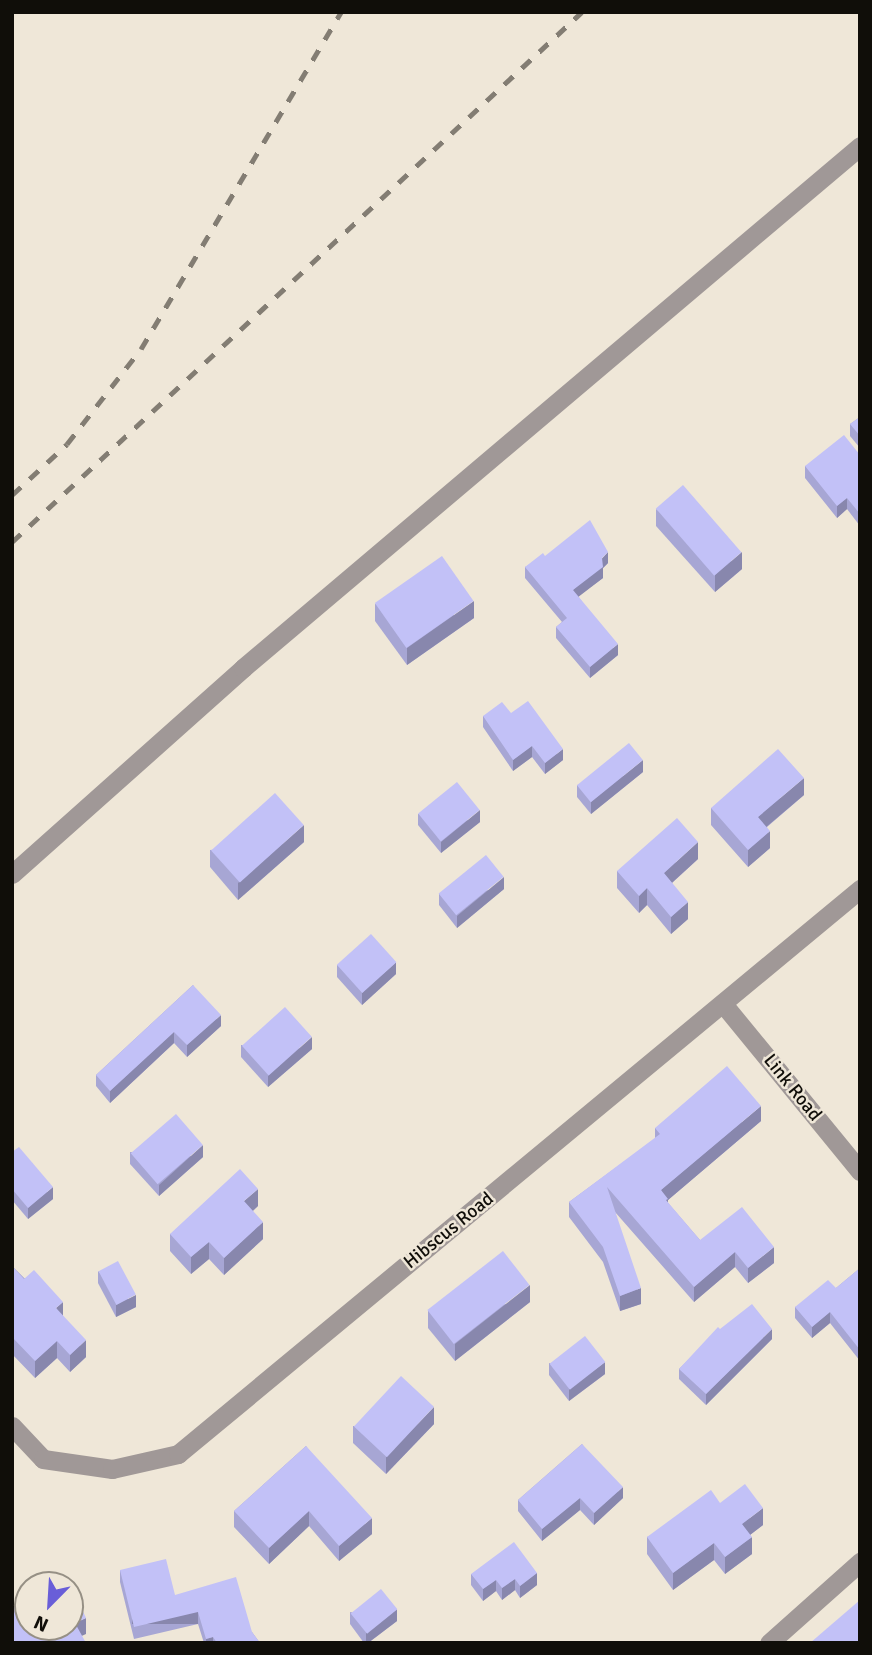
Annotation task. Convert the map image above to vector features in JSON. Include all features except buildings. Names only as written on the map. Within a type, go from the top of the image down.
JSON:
[{"type":"street","points":[[12,874],[243,668],[860,146]]},
{"type":"street","name":"Hibscus Road","points":[[12,1426],[43,1459],[112,1469],[178,1454],[724,1005],[860,889]]},
{"type":"street","name":"Link Road","points":[[724,1005],[860,1171]]},
{"type":"street","points":[[769,1643],[860,1562]]},
{"type":"railway","points":[[12,495],[67,444],[141,349],[341,12]]},
{"type":"railway","points":[[12,542],[582,12]]}]
